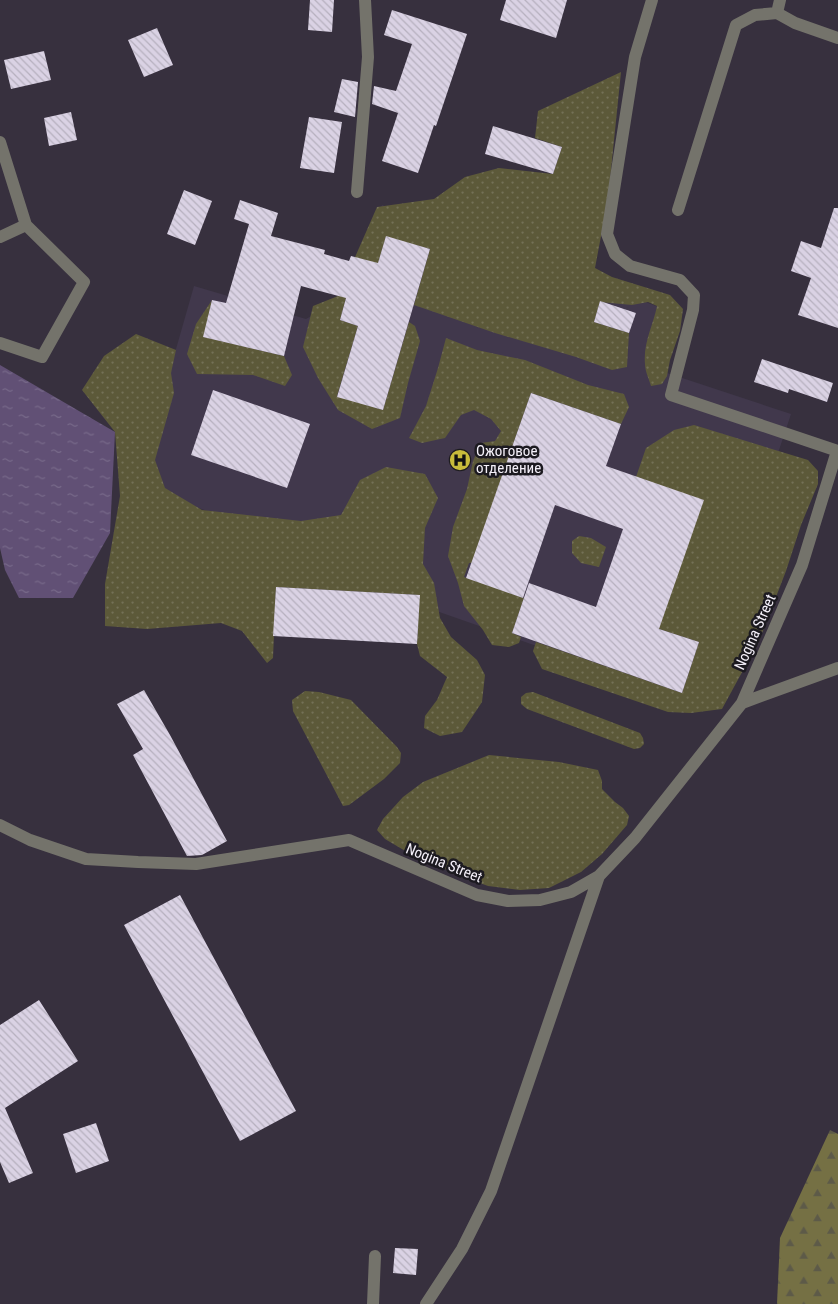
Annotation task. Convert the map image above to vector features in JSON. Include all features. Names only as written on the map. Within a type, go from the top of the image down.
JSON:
[{"type":"street","points":[[357,192],[368,57],[365,0]]},
{"type":"street","points":[[652,0],[635,57],[607,234],[615,254],[630,266],[680,280],[694,294],[693,310],[671,395],[837,451]]},
{"type":"street","points":[[777,13],[780,0]]},
{"type":"street","points":[[678,210],[736,25],[755,15],[777,13],[795,23],[838,38]]},
{"type":"street","points":[[0,142],[26,225],[84,282],[42,357],[0,343]]},
{"type":"street","points":[[0,236],[26,225]]},
{"type":"street","name":"Nogina Street","points":[[0,825],[30,840],[86,859],[177,864],[196,864],[349,840],[477,895],[508,901],[540,900],[571,892],[598,876],[635,838],[742,703],[802,565],[837,451]]},
{"type":"street","points":[[742,703],[838,668]]},
{"type":"street","points":[[426,1304],[462,1249],[492,1191],[598,876]]},
{"type":"street","points":[[373,1304],[375,1256]]},
{"type":"shaded area","points":[[621,72],[608,199],[595,268],[612,277],[670,295],[683,309],[680,331],[670,360],[667,376],[662,384],[651,386],[645,364],[647,342],[657,306],[648,302],[632,305],[600,302],[594,322],[629,333],[627,367],[612,370],[414,305],[430,249],[386,237],[369,293],[346,298],[340,320],[358,326],[337,396],[383,410],[409,322],[415,326],[420,341],[400,418],[372,429],[338,410],[318,378],[303,347],[313,306],[338,296],[377,207],[434,199],[465,177],[499,168],[553,174],[562,147],[535,138],[538,111]]},
{"type":"shaded area","name":"Ожоговое отделение","points":[[382,205],[678,314],[661,371],[791,414],[778,453],[680,696],[425,607],[426,590],[249,525],[154,493],[142,468],[194,286],[306,319],[342,299]]},
{"type":"shaded area","points":[[212,300],[204,337],[284,356],[292,375],[285,386],[253,375],[197,374],[187,354],[196,324]]},
{"type":"shaded area","points":[[136,334],[176,350],[171,373],[174,393],[155,460],[165,488],[202,510],[301,521],[341,515],[360,480],[386,467],[425,474],[438,498],[425,528],[423,564],[434,583],[440,618],[451,637],[477,660],[485,675],[482,702],[462,732],[440,736],[424,728],[425,716],[437,700],[447,677],[420,656],[417,644],[419,595],[276,587],[273,658],[267,663],[242,631],[221,623],[147,629],[105,626],[105,584],[120,496],[115,432],[82,390],[104,356]]},
{"type":"shaded area","points":[[446,338],[477,350],[525,360],[588,385],[624,394],[629,407],[621,424],[531,393],[472,563],[469,563],[464,577],[524,598],[512,633],[521,637],[519,643],[509,647],[492,645],[464,606],[448,556],[453,527],[467,489],[473,461],[481,443],[495,441],[501,431],[491,419],[474,410],[461,415],[445,438],[422,443],[409,438],[426,406]]},
{"type":"shaded area","points":[[694,425],[808,460],[818,471],[818,484],[759,641],[722,709],[691,713],[668,712],[542,669],[533,651],[536,642],[682,693],[699,642],[659,629],[636,477],[646,448],[674,430]]},
{"type":"shaded area","points":[[579,536],[591,538],[606,547],[599,567],[581,563],[572,553],[572,541]]},
{"type":"shaded area","points":[[305,691],[319,692],[351,700],[401,753],[400,763],[384,779],[349,805],[343,806],[293,711],[292,700]]},
{"type":"shaded area","points":[[533,692],[640,733],[644,744],[640,748],[634,749],[527,709],[521,704],[521,697],[526,693]]},
{"type":"shaded area","points":[[489,755],[559,762],[598,770],[602,781],[602,789],[629,816],[627,825],[602,854],[581,872],[549,888],[520,890],[488,886],[461,876],[407,852],[385,839],[377,830],[383,819],[403,797],[423,782]]},
{"type":"green space","points":[[830,1130],[838,1134],[838,1304],[777,1304],[780,1238]]},
{"type":"water","points":[[0,365],[115,432],[110,533],[73,598],[19,598],[5,570],[0,548]]},
{"type":"building","points":[[310,0],[334,0],[332,32],[308,30]]},
{"type":"building","points":[[506,0],[567,0],[556,38],[500,20]]},
{"type":"building","points":[[392,10],[467,34],[418,173],[382,161],[398,113],[372,104],[374,86],[396,91],[412,44],[384,35]]},
{"type":"building","points":[[157,28],[173,65],[144,77],[128,40]]},
{"type":"building","points":[[44,51],[51,80],[11,89],[4,60]]},
{"type":"building","points":[[342,79],[358,82],[355,117],[334,112]]},
{"type":"building","points":[[71,112],[77,140],[49,146],[44,118]]},
{"type":"building","points":[[309,117],[342,122],[334,173],[300,168]]},
{"type":"building","points":[[493,126],[562,147],[553,174],[485,154]]},
{"type":"building","points":[[184,190],[212,201],[195,245],[167,234]]},
{"type":"building","points":[[240,200],[278,213],[271,236],[325,250],[324,254],[349,261],[351,256],[378,263],[386,236],[430,249],[383,410],[337,397],[358,326],[340,320],[346,298],[301,286],[284,356],[203,337],[212,300],[226,303],[249,224],[234,219]]},
{"type":"building","points":[[834,208],[838,208],[838,328],[798,315],[811,278],[791,271],[801,241],[821,248]]},
{"type":"building","points":[[600,301],[636,313],[629,333],[594,322]]},
{"type":"building","points":[[762,359],[833,383],[827,402],[789,389],[788,393],[754,382]]},
{"type":"building","points":[[213,390],[310,424],[287,488],[191,455]]},
{"type":"building","points":[[531,393],[621,424],[606,466],[704,500],[659,629],[699,642],[682,693],[512,633],[529,583],[596,607],[623,529],[555,505],[523,598],[466,578]]},
{"type":"building","points":[[276,587],[420,595],[417,644],[273,636]]},
{"type":"building","points":[[144,690],[227,841],[202,855],[187,856],[133,755],[143,749],[117,704]]},
{"type":"building","points":[[180,895],[296,1111],[240,1141],[124,925]]},
{"type":"building","points":[[39,1000],[78,1061],[5,1108],[33,1173],[9,1183],[0,1162],[0,1025]]},
{"type":"building","points":[[96,1123],[109,1161],[76,1173],[63,1134]]},
{"type":"building","points":[[395,1248],[418,1249],[416,1275],[393,1273]]},
{"type":"place","name":"Ожоговое отделение","points":[[460,460]]}]
